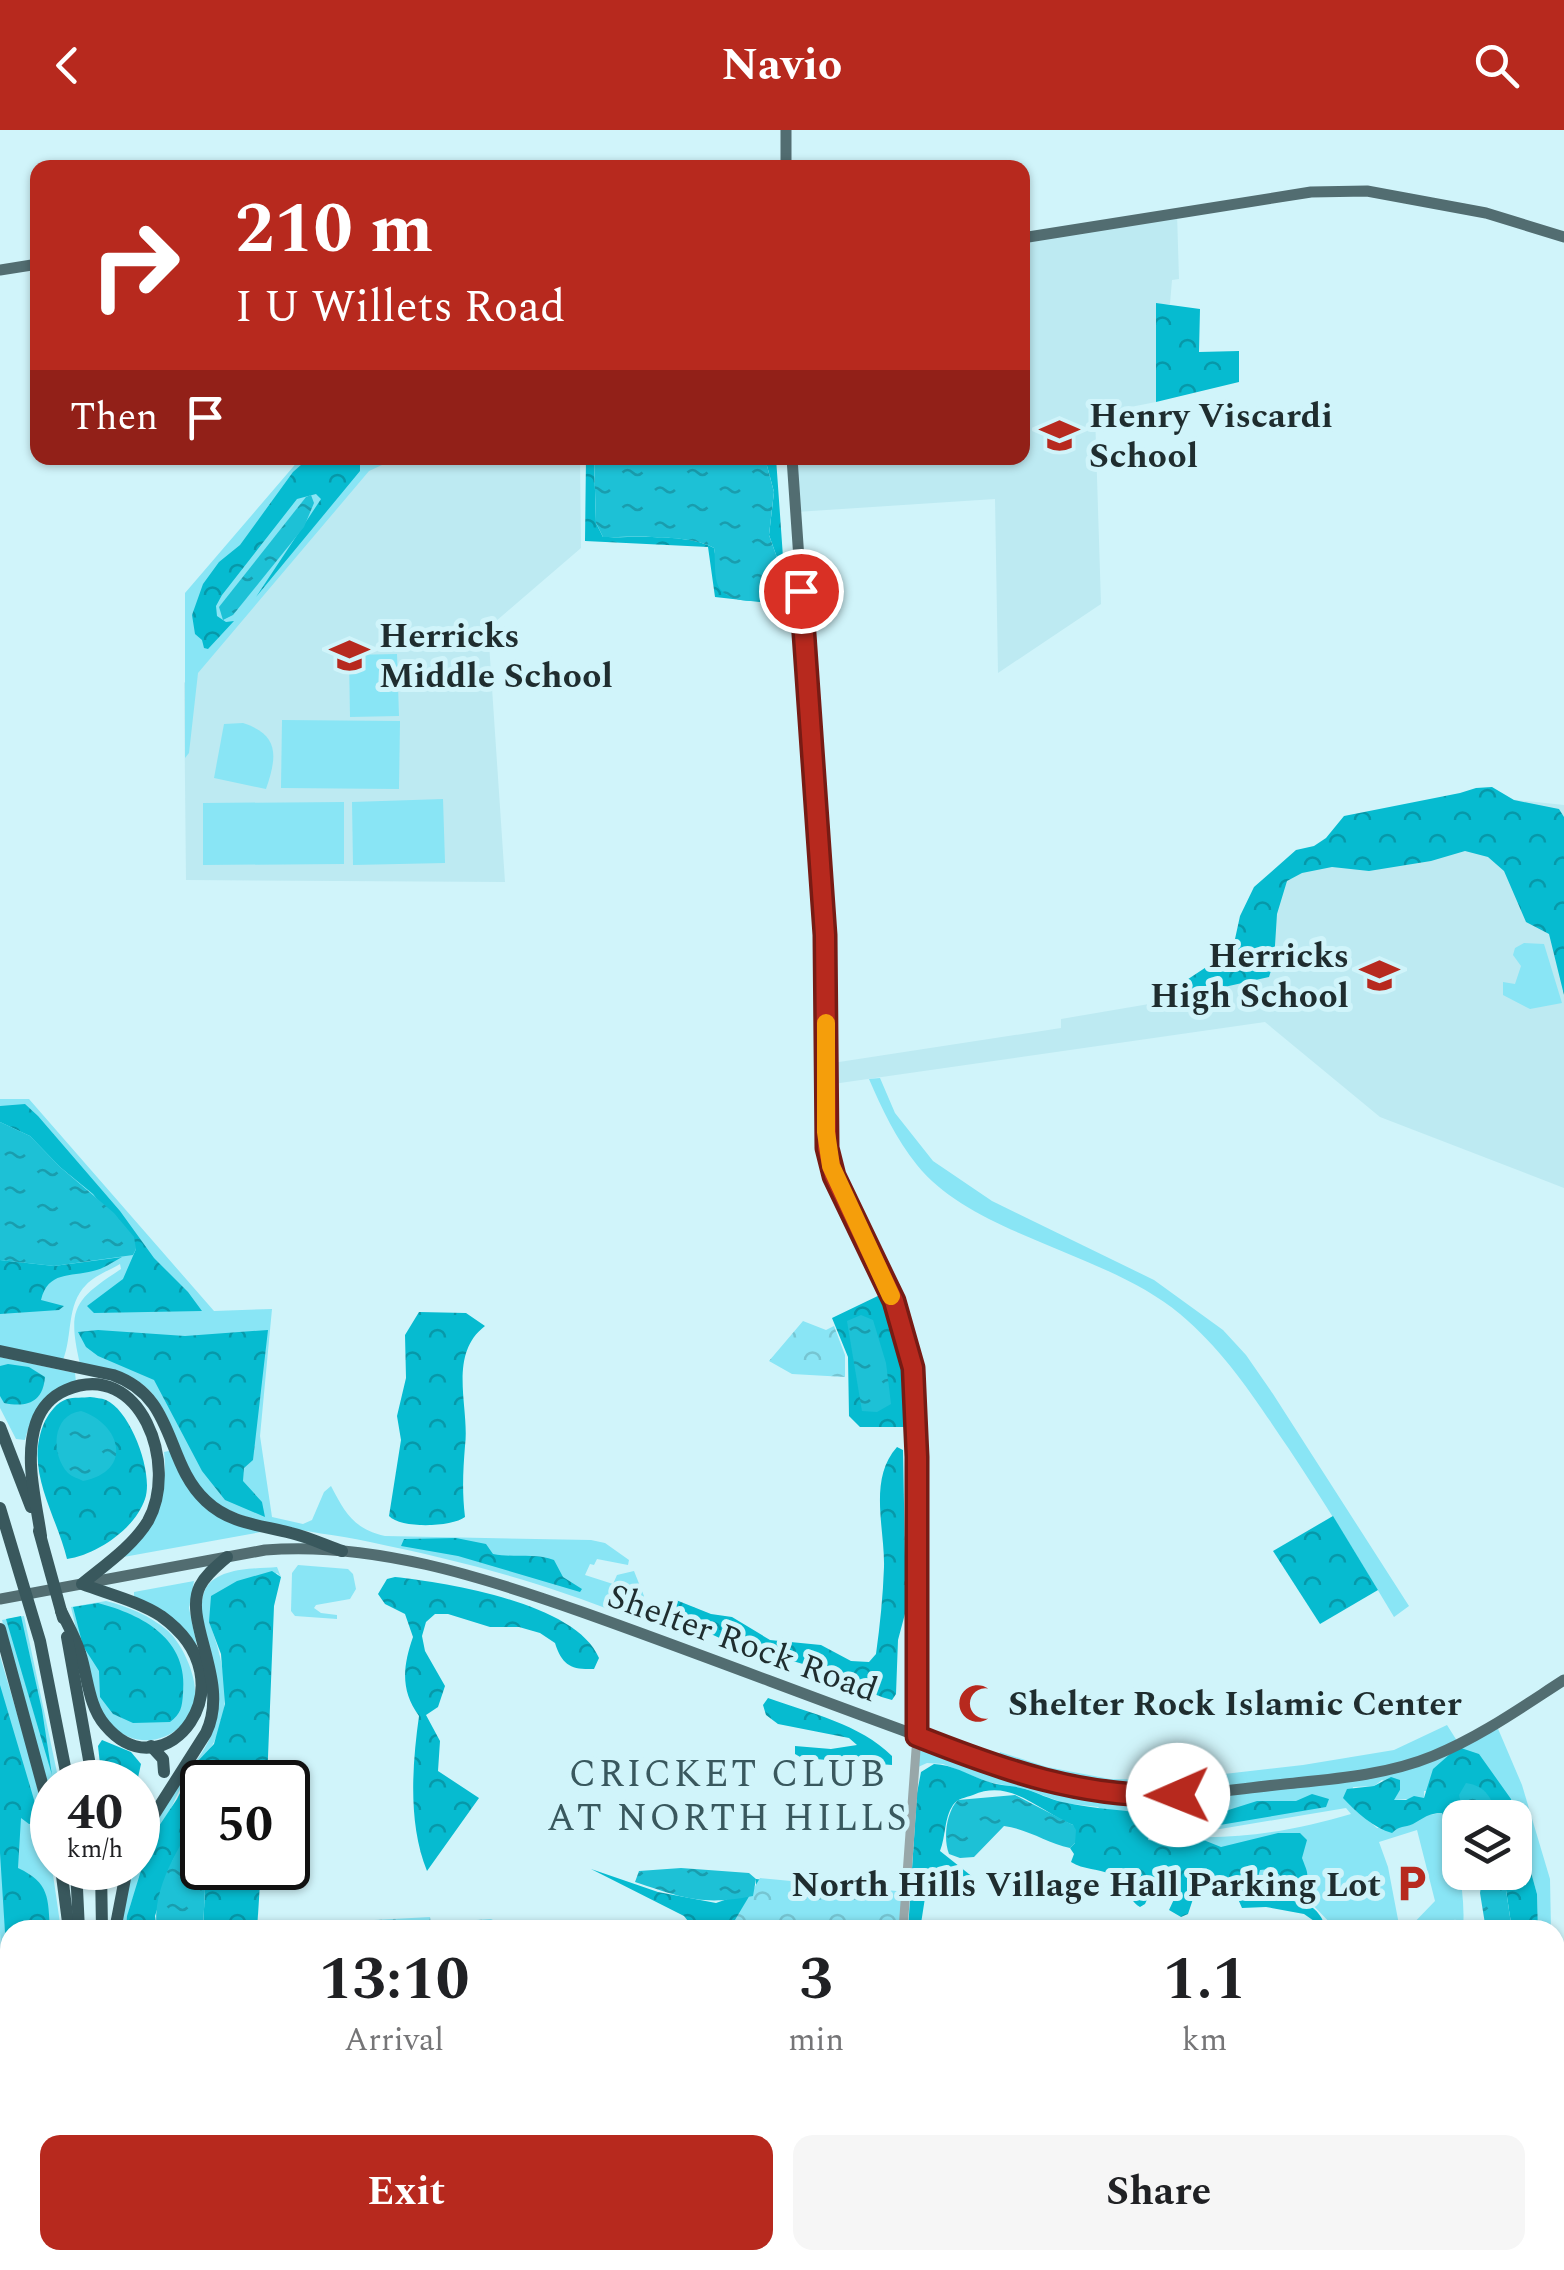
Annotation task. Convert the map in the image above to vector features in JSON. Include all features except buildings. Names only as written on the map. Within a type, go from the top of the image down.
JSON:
[{"type":"highway","points":[[0,1351],[130,1383],[152,1401],[194,1486],[209,1504],[243,1522],[294,1533],[342,1552]]},
{"type":"highway","points":[[41,1536],[31,1455],[40,1414],[56,1396],[74,1388],[99,1386],[117,1392],[136,1408],[154,1438],[160,1464],[159,1490],[152,1514],[142,1529],[82,1584],[162,1617],[180,1635],[194,1659],[202,1691],[199,1712],[182,1734],[151,1746],[124,1741],[102,1722],[92,1700],[80,1651],[61,1611]]},
{"type":"highway","points":[[0,1427],[41,1536],[84,1716],[90,1760]]},
{"type":"highway","points":[[0,1508],[40,1641],[64,1760]]},
{"type":"highway","points":[[160,1805],[211,1723],[214,1691],[197,1594],[205,1578],[227,1557]]},
{"type":"highway","points":[[0,1628],[36,1760]]},
{"type":"highway","points":[[151,1746],[163,1759],[164,1772]]},
{"type":"highway","points":[[64,1890],[68,1920]]},
{"type":"highway","points":[[77,1890],[79,1920]]},
{"type":"highway","points":[[101,1890],[102,1920]]},
{"type":"highway","points":[[117,1920],[123,1890]]},
{"type":"main road","points":[[786,130],[786,160]]},
{"type":"main road","points":[[1030,237],[1239,202],[1352,191],[1387,193],[1486,213],[1564,237]]},
{"type":"main road","points":[[0,270],[30,265]]},
{"type":"main road","points":[[792,465],[825,935],[827,1148],[834,1176],[894,1301],[913,1368],[917,1457],[917,1736]]},
{"type":"main road","name":"Shelter Rock Road","points":[[1,1599],[284,1548],[342,1552],[416,1564],[543,1598],[997,1767],[1079,1790],[1125,1796],[1178,1795],[1322,1780],[1405,1766],[1486,1730],[1564,1680]]},
{"type":"street","points":[[904,1920],[917,1736]]},
{"type":"shaded area","name":"Henry Viscardi School","points":[[1177,213],[1179,279],[1172,280],[1170,304],[1156,304],[1156,402],[1095,414],[1101,604],[998,673],[995,499],[796,512],[793,465],[1030,465],[1030,237]]},
{"type":"shaded area","name":"Herricks Middle School","points":[[372,465],[580,465],[581,548],[488,628],[505,882],[186,880],[184,683]]},
{"type":"shaded area","name":"Herricks High School","points":[[1471,795],[1564,805],[1564,1188],[1380,1117],[1265,1022],[826,1085],[826,1064],[1061,1028],[1061,1019],[1149,1004],[1220,959],[1286,875]]},
{"type":"green space","points":[[1156,303],[1200,309],[1199,352],[1239,351],[1239,382],[1156,402]]},
{"type":"green space","points":[[295,465],[382,465],[369,471],[198,673],[189,753],[185,758],[185,593]]},
{"type":"green space","points":[[301,465],[360,465],[360,471],[256,597],[321,499],[316,494],[297,499],[222,595],[216,606],[217,616],[226,622],[234,621],[208,649],[204,648],[195,634],[192,615],[203,584],[219,562],[240,545]]},
{"type":"green space","points":[[586,465],[594,465],[596,523],[603,537],[676,538],[703,543],[714,548],[721,589],[751,600],[766,598],[781,591],[780,566],[769,535],[774,492],[767,465],[776,465],[783,557],[782,600],[776,604],[715,597],[708,547],[585,541]]},
{"type":"green space","points":[[397,654],[399,716],[350,717],[349,655]]},
{"type":"green space","points":[[282,720],[400,721],[399,789],[281,788]]},
{"type":"green space","points":[[243,723],[264,734],[272,749],[266,789],[214,778],[224,724]]},
{"type":"green space","points":[[1492,787],[1514,800],[1559,809],[1564,817],[1564,995],[1549,934],[1526,922],[1504,871],[1488,857],[1465,851],[1369,871],[1332,867],[1302,873],[1287,881],[1277,914],[1269,977],[1184,996],[1167,993],[1220,958],[1235,939],[1240,916],[1254,887],[1296,850],[1326,838],[1344,816]]},
{"type":"green space","points":[[443,799],[445,863],[353,865],[352,802]]},
{"type":"green space","points":[[344,802],[344,864],[203,865],[203,803]]},
{"type":"green space","points":[[1524,943],[1544,944],[1562,1003],[1530,1009],[1503,995],[1503,982],[1515,984],[1521,966],[1513,955],[1515,948]]},
{"type":"green space","points":[[880,1078],[895,1113],[933,1161],[992,1201],[1154,1280],[1223,1330],[1273,1394],[1409,1606],[1394,1617],[1264,1412],[1197,1329],[1150,1293],[972,1210],[942,1189],[917,1165],[890,1124],[869,1079]]},
{"type":"green space","points":[[0,1099],[29,1099],[214,1311],[272,1309],[260,1436],[272,1517],[303,1524],[312,1520],[324,1492],[331,1486],[352,1518],[365,1529],[385,1536],[605,1543],[629,1560],[628,1565],[597,1559],[585,1575],[613,1584],[617,1575],[634,1571],[644,1596],[641,1611],[626,1616],[562,1592],[468,1565],[263,1522],[211,1499],[188,1466],[153,1394],[133,1379],[80,1364],[74,1330],[78,1307],[93,1289],[121,1269],[120,1264],[93,1279],[80,1293],[63,1360],[0,1346]]},
{"type":"green space","points":[[25,1104],[202,1311],[94,1313],[87,1306],[123,1279],[136,1249],[93,1194],[30,1136],[0,1122],[0,1106]]},
{"type":"green space","points":[[122,1257],[100,1269],[61,1277],[49,1284],[41,1300],[64,1306],[59,1310],[0,1314],[0,1260],[54,1266]]},
{"type":"green space","points":[[884,1293],[901,1359],[909,1427],[860,1427],[849,1416],[848,1357],[832,1318]]},
{"type":"green space","points":[[419,1312],[466,1313],[485,1326],[473,1338],[463,1367],[465,1517],[438,1525],[404,1523],[389,1516],[401,1440],[397,1416],[406,1378],[405,1335]]},
{"type":"green space","points":[[803,1321],[826,1330],[834,1326],[845,1355],[845,1377],[792,1374],[769,1361]]},
{"type":"green space","points":[[268,1330],[253,1460],[244,1468],[243,1481],[262,1502],[265,1517],[225,1500],[202,1471],[154,1380],[86,1347],[78,1332],[185,1336]]},
{"type":"green space","points":[[0,1357],[75,1373],[76,1382],[42,1403],[25,1440],[16,1439],[0,1408]]},
{"type":"green space","points":[[0,1366],[29,1367],[45,1377],[37,1398],[20,1405],[4,1403],[0,1396]]},
{"type":"green space","points":[[69,1398],[106,1400],[124,1417],[138,1444],[147,1488],[140,1510],[124,1530],[102,1546],[67,1559],[39,1474],[39,1439],[45,1421],[57,1405]]},
{"type":"green space","points":[[897,1447],[903,1450],[906,1610],[898,1640],[896,1694],[892,1700],[821,1669],[727,1641],[677,1612],[676,1600],[711,1614],[732,1617],[770,1640],[821,1645],[851,1661],[869,1662],[876,1654],[883,1589],[880,1489],[888,1460]]},
{"type":"green space","points":[[173,1450],[201,1503],[261,1532],[118,1558],[153,1509],[163,1483],[164,1452]]},
{"type":"green space","points":[[1333,1516],[1378,1590],[1320,1624],[1273,1551]]},
{"type":"green space","points":[[456,1538],[486,1544],[493,1554],[554,1560],[563,1577],[582,1589],[580,1592],[458,1556],[401,1546],[404,1539]]},
{"type":"green space","points":[[298,1565],[348,1569],[353,1574],[356,1589],[350,1599],[314,1608],[337,1615],[337,1619],[295,1616],[291,1611],[292,1573]]},
{"type":"green space","points":[[277,1567],[281,1577],[277,1573],[209,1621],[224,1681],[224,1712],[212,1745],[196,1760],[211,1735],[215,1719],[202,1599],[212,1581],[228,1573]]},
{"type":"green space","points":[[272,1571],[281,1577],[274,1606],[268,1760],[199,1760],[214,1744],[225,1704],[221,1654],[209,1622],[211,1596],[237,1581]]},
{"type":"green space","points":[[395,1577],[477,1591],[538,1610],[586,1639],[599,1658],[594,1669],[569,1665],[555,1643],[540,1633],[519,1627],[490,1627],[448,1614],[435,1614],[426,1622],[422,1636],[425,1651],[445,1686],[438,1707],[426,1715],[440,1741],[438,1771],[479,1798],[427,1871],[414,1814],[419,1716],[405,1678],[413,1637],[405,1614],[385,1604],[378,1594],[387,1579]]},
{"type":"green space","points":[[194,1581],[189,1608],[200,1661],[134,1596],[134,1592]]},
{"type":"green space","points":[[106,1601],[161,1625],[187,1660],[195,1686],[193,1706],[182,1725],[163,1737],[129,1737],[107,1721],[98,1706],[71,1607]]},
{"type":"green space","points":[[98,1603],[146,1623],[171,1644],[179,1658],[183,1694],[180,1710],[170,1722],[133,1723],[113,1714],[100,1697],[99,1671],[83,1646],[73,1607]]},
{"type":"green space","points":[[21,1616],[50,1760],[48,1760],[6,1619]]},
{"type":"green space","points":[[24,1616],[54,1760],[39,1760],[2,1620]]},
{"type":"green space","points":[[0,1656],[31,1760],[30,1890],[55,1890],[60,1920],[0,1920]]},
{"type":"green space","points":[[0,1685],[30,1786],[30,1824],[21,1818],[18,1868],[30,1876],[30,1890],[44,1890],[50,1920],[4,1920],[0,1853]]},
{"type":"green space","points":[[768,1698],[865,1736],[892,1756],[892,1765],[802,1758],[795,1754],[795,1746],[831,1749],[857,1745],[849,1738],[778,1724],[766,1715],[763,1705]]},
{"type":"green space","points":[[1496,1724],[1522,1785],[1526,1800],[1424,1791],[1424,1798],[1393,1800],[1400,1790],[1382,1780],[1374,1786],[1353,1787],[1350,1805],[1377,1828],[1412,1824],[1422,1816],[1442,1813],[1442,1890],[1462,1890],[1463,1920],[1417,1920],[1435,1901],[1417,1830],[1379,1842],[1398,1920],[1327,1920],[1306,1898],[1141,1844],[1098,1807],[1064,1803],[1026,1789],[988,1782],[943,1764],[927,1763],[916,1768],[917,1736],[997,1766],[1000,1752],[1047,1767],[1110,1779],[1172,1780],[1394,1750],[1447,1725],[1459,1744]],"holes":[[[1346,1808],[1351,1814],[1256,1834],[1184,1836],[1160,1834],[1160,1826],[1214,1830]]]},
{"type":"green space","points":[[102,1740],[131,1752],[138,1760],[100,1760],[98,1746]]},
{"type":"green space","points":[[1458,1747],[1479,1754],[1511,1800],[1442,1800],[1442,1813],[1392,1833],[1366,1819],[1343,1798],[1347,1789],[1374,1786],[1391,1777],[1400,1780],[1394,1800],[1424,1798],[1433,1769]]},
{"type":"green space","points":[[934,1764],[1062,1802],[1162,1817],[1163,1822],[1152,1825],[1148,1840],[1174,1843],[1201,1839],[1221,1847],[1278,1833],[1300,1833],[1307,1840],[1302,1858],[1307,1877],[1302,1889],[1273,1871],[1260,1870],[1258,1877],[1277,1896],[1304,1903],[1322,1920],[1266,1907],[1242,1908],[1238,1899],[1210,1887],[1196,1890],[1188,1914],[1181,1917],[1169,1910],[1176,1895],[1175,1885],[1156,1880],[1140,1907],[1112,1875],[1071,1862],[1073,1825],[1012,1793],[987,1791],[953,1805],[940,1851],[974,1878],[929,1872],[922,1920],[909,1920],[921,1772]]},
{"type":"green space","points":[[180,1783],[160,1836],[162,1808]]},
{"type":"green space","points":[[180,1793],[180,1848],[156,1920],[127,1920],[135,1890],[160,1890],[160,1824]]},
{"type":"green space","points":[[1312,1794],[1329,1799],[1326,1807],[1208,1827],[1189,1826],[1176,1815],[1181,1810],[1219,1813],[1257,1801],[1296,1801]]},
{"type":"green space","points":[[1532,1819],[1550,1879],[1551,1920],[1538,1920],[1532,1876]]},
{"type":"green space","points":[[591,1869],[658,1892],[716,1903],[756,1889],[756,1879],[808,1886],[791,1920],[687,1920]]},
{"type":"green space","points":[[1532,1876],[1538,1920],[1510,1920],[1506,1890],[1532,1890]]},
{"type":"green space","points":[[760,1878],[907,1892],[904,1920],[735,1920]]},
{"type":"green space","points":[[127,1890],[137,1890],[127,1920],[121,1920]]},
{"type":"green space","points":[[205,1890],[260,1890],[258,1920],[203,1920]]},
{"type":"green space","points":[[430,1917],[430,1920],[374,1920]]},
{"type":"water","points":[[594,465],[767,465],[774,492],[769,535],[780,566],[781,591],[751,601],[733,598],[720,589],[716,580],[714,548],[691,540],[603,537],[596,523]]},
{"type":"water","points":[[311,495],[314,503],[304,527],[233,615],[223,620],[219,607]]},
{"type":"water","points":[[0,1122],[30,1136],[114,1213],[134,1237],[133,1255],[54,1266],[0,1260]]},
{"type":"water","points":[[861,1315],[873,1320],[886,1363],[891,1404],[877,1412],[862,1411],[847,1321]]},
{"type":"water","points":[[81,1411],[105,1426],[116,1447],[110,1468],[83,1481],[68,1473],[57,1447],[64,1420]]},
{"type":"water","points":[[1466,1783],[1479,1787],[1490,1800],[1460,1800]]},
{"type":"water","points":[[1015,1795],[1073,1825],[1075,1843],[1070,1848],[1004,1826],[974,1857],[949,1854],[947,1826],[958,1800]]},
{"type":"water","points":[[180,1847],[180,1890],[205,1890],[203,1920],[156,1920],[163,1883]]},
{"type":"water","points":[[681,1868],[749,1873],[756,1879],[753,1896],[693,1899],[635,1882],[639,1871]]},
{"type":"water","points":[[1480,1890],[1506,1890],[1510,1920],[1484,1920]]},
{"type":"slow traffic","points":[[826,1023],[826,1132],[831,1166],[891,1296]]},
{"type":"place","name":"Henry Viscardi School","points":[[1059,435]]},
{"type":"place","name":"Herricks Middle School","points":[[349,655]]},
{"type":"place","name":"Herricks High School","points":[[1379,975]]},
{"type":"place","name":"Shelter Rock Islamic Center","points":[[978,1703]]},
{"type":"place","name":"North Hills Village Hall Parking Lot","points":[[1411,1884]]},
{"type":"district","name":"CRICKET CLUB AT NORTH HILLS","points":[[728,1795]]},
{"type":"route","points":[[801,591],[825,935],[827,1148],[834,1176],[894,1301],[913,1368],[917,1457],[917,1736],[997,1767],[1079,1790],[1125,1796],[1178,1795]]}]
